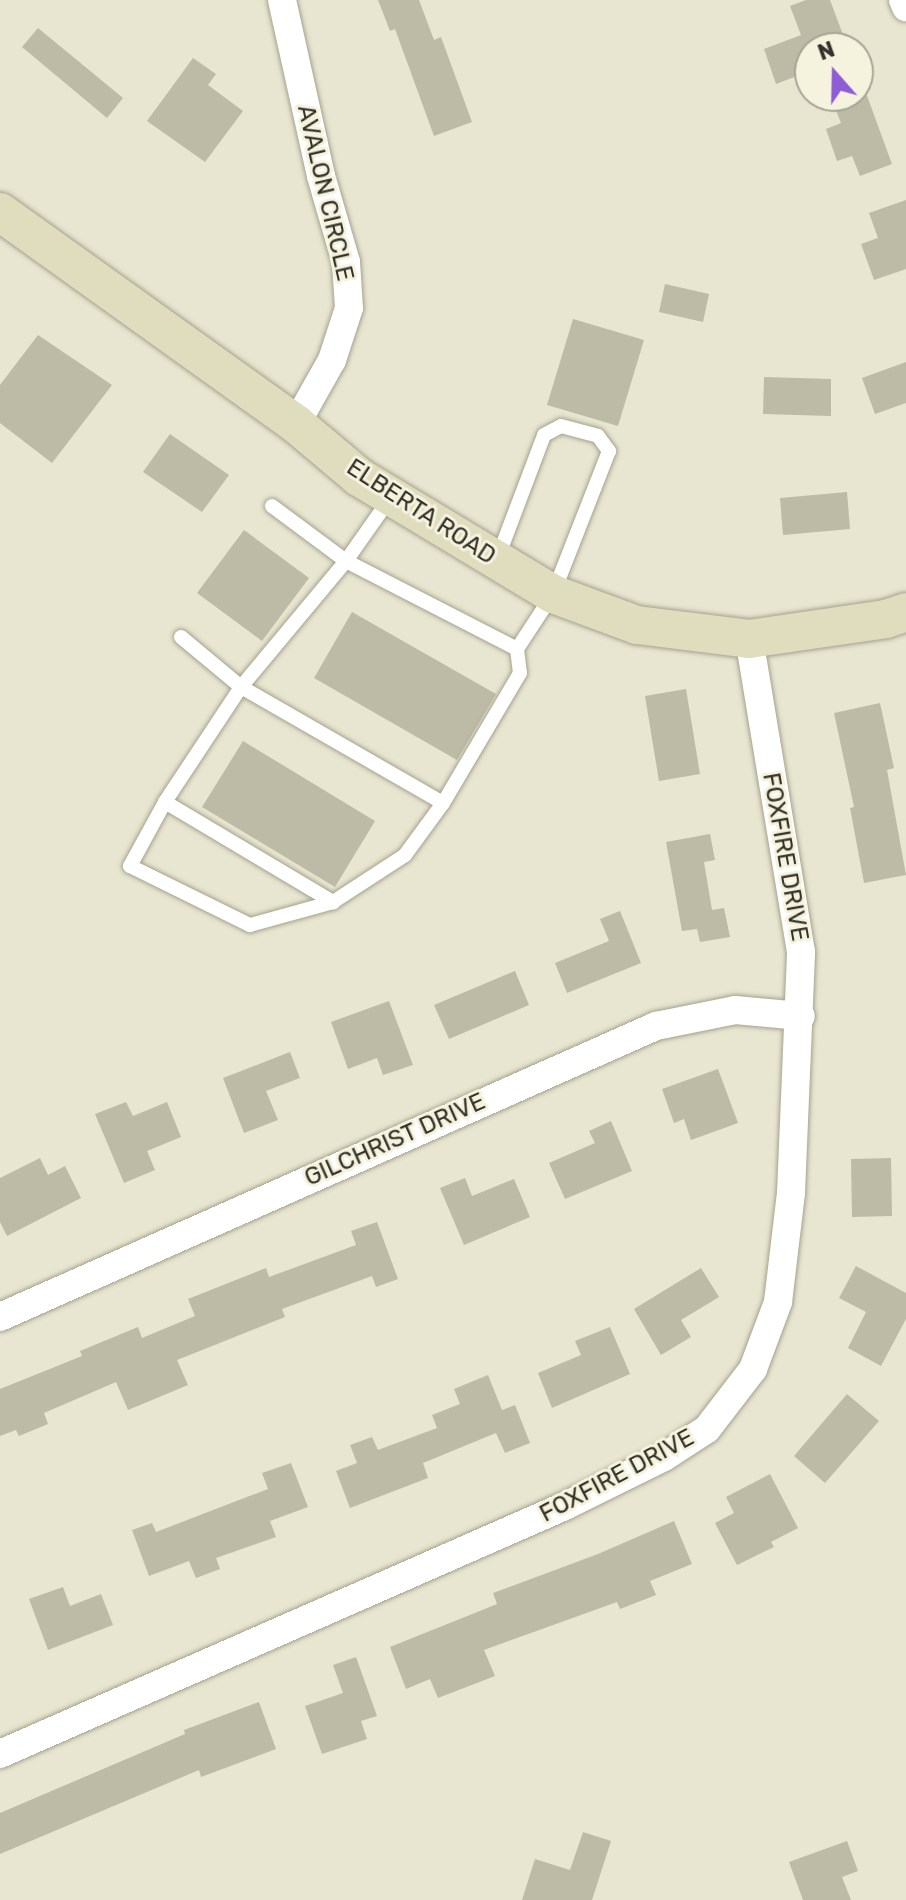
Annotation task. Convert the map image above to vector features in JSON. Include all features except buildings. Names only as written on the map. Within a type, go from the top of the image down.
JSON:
[{"type":"street","name":"AVALON CIRCLE","points":[[282,0],[321,176],[346,262],[349,308],[332,360],[296,424]]},
{"type":"street","points":[[903,0],[906,7]]},
{"type":"street","name":"ELBERTA ROAD","points":[[0,212],[296,424],[359,477],[553,594],[637,625],[749,639],[886,619],[906,612]]},
{"type":"street","name":"FOXFIRE DRIVE","points":[[0,1754],[565,1506],[664,1457],[707,1429],[753,1369],[778,1302],[791,1193],[801,1016],[801,952],[749,639]]},
{"type":"street","name":"GILCHRIST DRIVE","points":[[0,1317],[656,1026],[735,1010],[801,1016]]},
{"type":"lane","points":[[391,497],[346,561],[241,687],[165,802],[130,866],[250,925],[333,902],[405,855],[443,803],[520,673],[517,649],[553,594],[609,451],[598,436],[561,426],[544,435],[497,561]]},
{"type":"lane","points":[[272,506],[346,561],[517,649]]},
{"type":"lane","points":[[181,637],[241,687],[443,803]]},
{"type":"lane","points":[[165,802],[333,902]]}]
